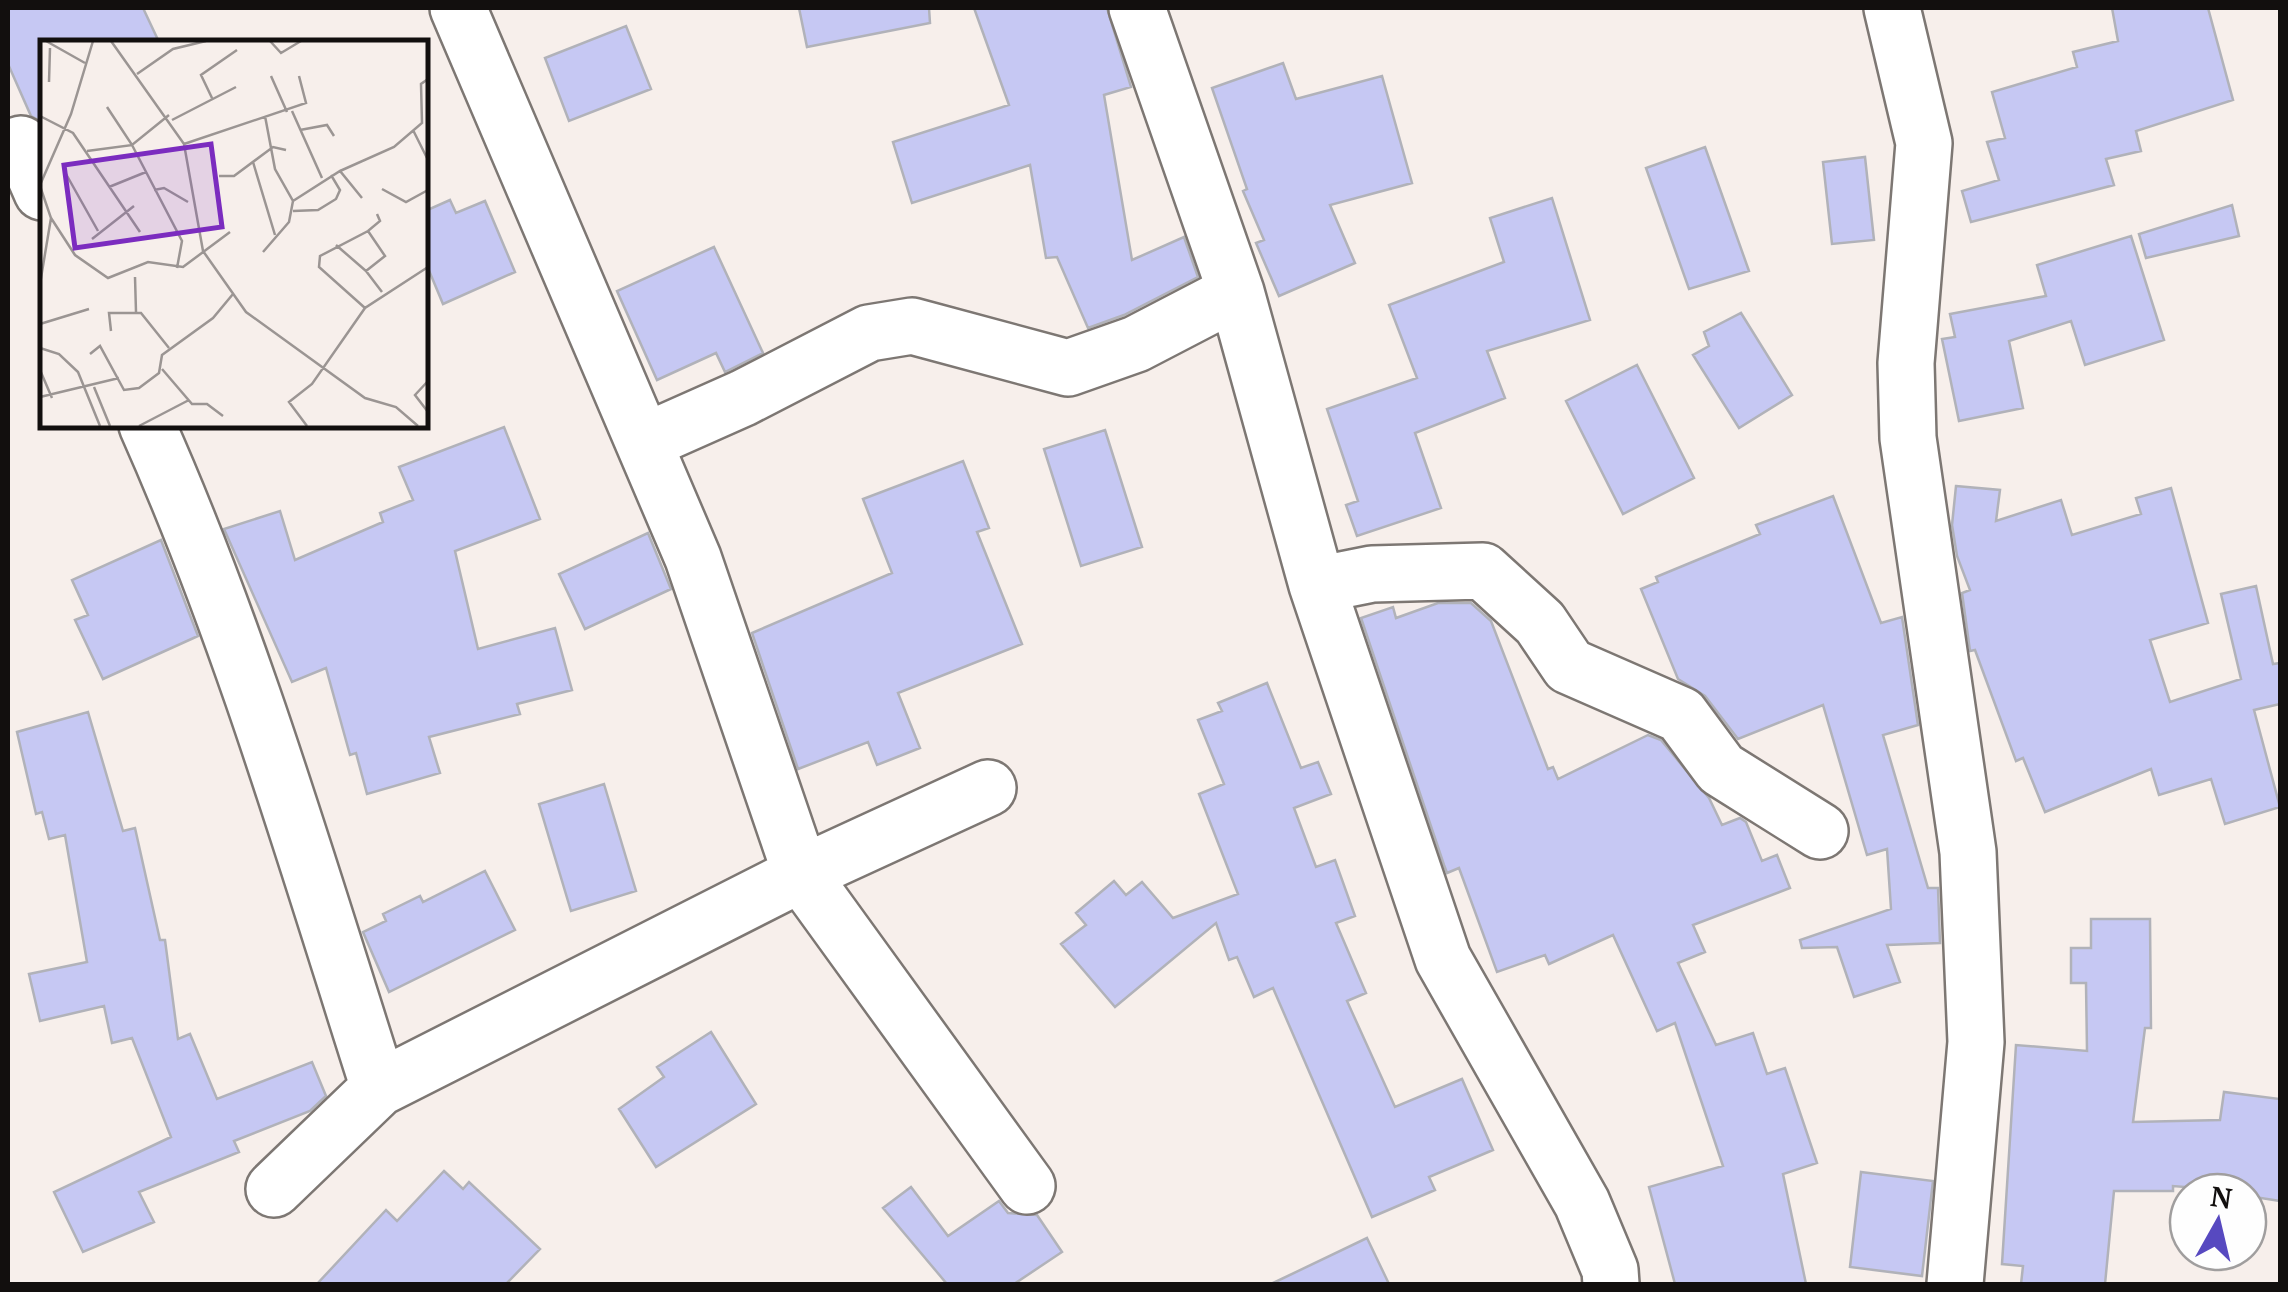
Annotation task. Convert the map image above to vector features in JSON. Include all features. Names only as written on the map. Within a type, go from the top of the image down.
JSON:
[{"type":"street","points":[[458,8],[692,558],[801,874],[1027,1186]]},
{"type":"street","points":[[1138,8],[1236,292],[1316,585],[1443,959],[1582,1204],[1610,1270],[1611,1284]]},
{"type":"street","points":[[1892,8],[1924,143],[1906,363],[1908,438],[1968,852],[1976,1042],[1955,1284]]},
{"type":"street","points":[[644,442],[743,398],[870,333],[912,326],[1068,368],[1136,344],[1236,292]]},
{"type":"street","points":[[148,428],[188,518],[302,848],[379,1088]]},
{"type":"street","points":[[1316,585],[1372,574],[1483,571],[1540,623],[1569,666],[1681,714],[1721,769],[1820,831]]},
{"type":"street","points":[[274,1189],[379,1088],[801,874],[988,788]]},
{"type":"building","points":[[8,8],[143,8],[158,40],[40,40],[40,121],[31,116],[8,64]]},
{"type":"building","points":[[799,8],[929,8],[930,23],[807,47]]},
{"type":"building","points":[[974,8],[1107,8],[1131,87],[1104,95],[1132,260],[1184,237],[1198,277],[1124,315],[1088,328],[1057,257],[1046,258],[1030,165],[912,203],[893,142],[1009,105]]},
{"type":"building","points":[[2112,8],[2208,8],[2233,100],[2136,131],[2141,151],[2106,159],[2114,185],[1971,222],[1962,191],[1999,180],[1987,142],[2005,138],[1992,92],[2077,67],[2073,52],[2118,41]]},
{"type":"building","points":[[626,26],[651,89],[569,121],[545,58]]},
{"type":"building","points":[[1283,63],[1296,99],[1382,76],[1412,183],[1330,205],[1355,263],[1279,296],[1256,243],[1264,240],[1243,191],[1247,189],[1212,88]]},
{"type":"building","points":[[1705,147],[1749,271],[1689,289],[1646,168]]},
{"type":"building","points":[[1865,157],[1874,240],[1832,244],[1823,162]]},
{"type":"building","points":[[1552,198],[1590,320],[1487,351],[1505,398],[1415,433],[1441,508],[1357,536],[1346,505],[1358,501],[1327,409],[1417,378],[1389,305],[1504,262],[1490,218]]},
{"type":"building","points":[[450,200],[456,213],[485,201],[515,272],[443,304],[428,268],[428,210]]},
{"type":"building","points":[[2232,205],[2239,236],[2146,258],[2139,234]]},
{"type":"building","points":[[2131,236],[2164,340],[2085,365],[2071,321],[2009,341],[2023,408],[1959,421],[1942,339],[1955,337],[1950,314],[2046,296],[2037,265]]},
{"type":"building","points":[[714,247],[763,353],[725,372],[716,353],[657,380],[617,291]]},
{"type":"building","points":[[1741,313],[1792,395],[1739,428],[1693,355],[1709,346],[1704,332]]},
{"type":"building","points":[[1637,365],[1694,478],[1623,514],[1566,401]]},
{"type":"building","points":[[504,427],[540,519],[455,551],[478,649],[555,628],[572,690],[517,704],[520,714],[429,737],[440,773],[367,794],[356,753],[350,755],[326,668],[292,682],[224,529],[280,511],[295,560],[383,522],[380,513],[413,500],[399,467]]},
{"type":"building","points":[[1105,430],[1142,547],[1081,566],[1044,449]]},
{"type":"building","points":[[963,461],[989,528],[977,532],[1022,644],[898,693],[920,748],[877,765],[868,742],[798,769],[752,633],[892,573],[863,499]]},
{"type":"building","points":[[1956,486],[2000,490],[1996,521],[2061,500],[2072,535],[2141,514],[2136,498],[2171,488],[2208,623],[2150,640],[2170,702],[2241,679],[2221,594],[2256,586],[2273,664],[2280,663],[2280,704],[2254,710],[2280,807],[2225,824],[2211,779],[2159,795],[2151,769],[2045,812],[2023,758],[2016,761],[1975,650],[1970,651],[1962,593],[1970,590],[1957,556],[1952,525]]},
{"type":"building","points":[[1833,496],[1881,623],[1902,617],[1918,725],[1883,735],[1928,888],[1938,888],[1940,943],[1887,945],[1900,982],[1854,997],[1837,947],[1802,948],[1800,940],[1891,909],[1887,849],[1867,855],[1823,705],[1738,739],[1705,696],[1678,679],[1641,589],[1658,582],[1656,577],[1760,534],[1756,525]]},
{"type":"building","points":[[648,533],[671,589],[585,629],[559,574]]},
{"type":"building","points":[[161,540],[198,636],[103,679],[75,620],[88,615],[72,580]]},
{"type":"building","points":[[1438,603],[1471,603],[1491,621],[1548,769],[1553,767],[1558,779],[1648,735],[1661,740],[1709,798],[1722,825],[1740,818],[1746,822],[1762,861],[1777,855],[1790,888],[1693,925],[1705,952],[1678,963],[1716,1045],[1753,1033],[1767,1074],[1785,1068],[1817,1163],[1783,1174],[1806,1284],[1675,1284],[1649,1187],[1723,1166],[1675,1023],[1657,1031],[1613,935],[1549,964],[1545,955],[1497,972],[1459,868],[1447,873],[1361,618],[1393,607],[1396,618]]},
{"type":"building","points":[[1267,683],[1301,768],[1318,762],[1331,794],[1294,808],[1316,867],[1335,860],[1355,916],[1336,923],[1366,993],[1347,1001],[1395,1107],[1462,1079],[1493,1150],[1429,1177],[1435,1190],[1372,1217],[1273,988],[1254,997],[1237,957],[1229,960],[1216,923],[1115,1007],[1061,944],[1086,925],[1076,913],[1114,881],[1126,895],[1142,882],[1173,918],[1238,894],[1199,794],[1224,784],[1198,720],[1222,711],[1218,703]]},
{"type":"building","points":[[88,712],[123,831],[135,828],[160,940],[165,940],[178,1039],[190,1034],[217,1099],[312,1062],[326,1096],[310,1111],[234,1141],[239,1152],[139,1192],[154,1222],[83,1252],[54,1192],[171,1137],[132,1038],[112,1043],[104,1006],[40,1021],[29,974],[87,962],[65,835],[49,839],[42,812],[36,814],[17,732]]},
{"type":"building","points":[[604,784],[636,891],[571,911],[539,804]]},
{"type":"building","points":[[485,871],[515,930],[389,992],[363,932],[386,921],[383,914],[420,896],[423,902]]},
{"type":"building","points":[[2091,919],[2150,919],[2151,1028],[2145,1028],[2133,1122],[2220,1120],[2224,1092],[2280,1099],[2280,1201],[2268,1199],[2268,1172],[2168,1172],[2168,1191],[2114,1191],[2105,1284],[2021,1284],[2023,1266],[2002,1264],[2016,1045],[2087,1051],[2086,983],[2071,983],[2071,948],[2091,948]]},
{"type":"building","points":[[711,1032],[756,1104],[656,1167],[619,1109],[664,1077],[657,1067]]},
{"type":"building","points":[[444,1171],[463,1189],[469,1182],[540,1249],[506,1284],[317,1284],[386,1210],[397,1221]]},
{"type":"building","points":[[1861,1172],[1933,1181],[1922,1276],[1850,1267]]},
{"type":"building","points":[[911,1187],[948,1236],[999,1201],[1008,1213],[1037,1215],[1062,1252],[1014,1284],[947,1284],[883,1208]]},
{"type":"building","points":[[1367,1238],[1389,1284],[1271,1284]]}]
